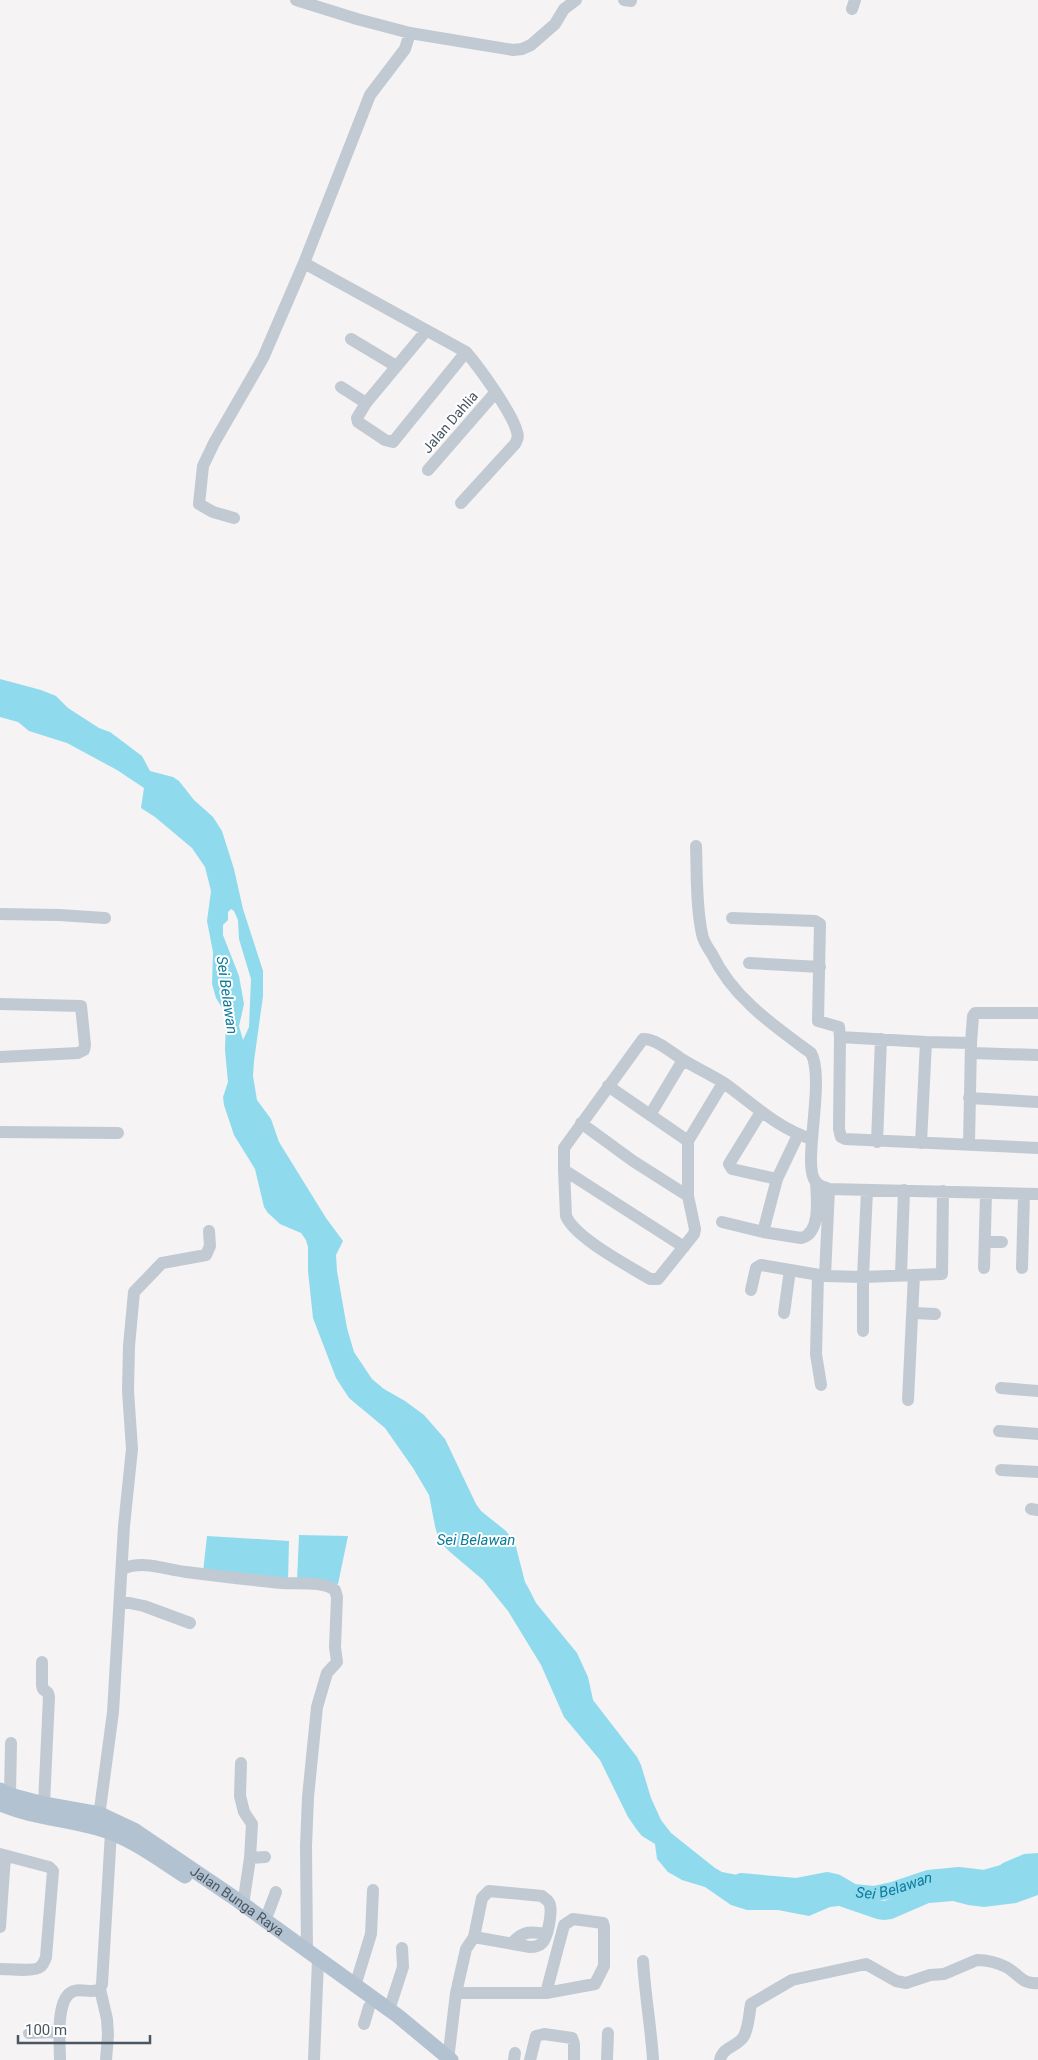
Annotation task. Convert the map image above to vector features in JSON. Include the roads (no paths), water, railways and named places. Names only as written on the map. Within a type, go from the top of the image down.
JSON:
[{"type":"main road","name":"Jalan Bunga Raya","points":[[3,1796],[17,1811],[103,1825],[123,1823],[145,1836],[265,1921],[369,2007],[446,2059]]},
{"type":"main road","name":"Jalan Bunga Raya","points":[[3,1796],[44,1804],[103,1825],[132,1842],[389,2010],[446,2059]]},
{"type":"street","points":[[296,0],[357,20],[410,33],[513,50],[522,49],[531,44],[555,24],[564,9],[576,0]]},
{"type":"street","points":[[234,518],[213,512],[199,504],[203,466],[214,443],[263,358],[304,263],[370,95],[399,57],[410,33]]},
{"type":"street","points":[[304,263],[466,352],[478,365],[510,415],[518,438],[515,444],[461,504]]},
{"type":"street","points":[[426,330],[359,414],[358,422],[385,440],[392,442],[466,352]]},
{"type":"street","points":[[351,339],[396,366]]},
{"type":"street","points":[[341,387],[366,403]]},
{"type":"street","name":"Jalan Dahlia","points":[[428,470],[495,393]]},
{"type":"street","points":[[696,846],[697,885],[702,936],[718,968],[748,1004],[771,1024],[811,1053],[814,1059],[816,1086],[812,1139],[812,1177],[816,1183],[829,1189],[867,1191],[904,1190],[1038,1194]]},
{"type":"street","points":[[0,914],[105,918]]},
{"type":"street","points":[[732,918],[815,921],[820,924],[818,1021],[839,1027],[840,1134],[845,1140],[1038,1148]]},
{"type":"street","points":[[749,962],[820,967]]},
{"type":"street","points":[[0,1004],[81,1006],[85,1045],[84,1050],[78,1053],[0,1057]]},
{"type":"street","points":[[969,1144],[972,1019],[975,1013],[1038,1013]]},
{"type":"street","points":[[840,1037],[926,1042],[1038,1055]]},
{"type":"street","points":[[877,1142],[881,1039]]},
{"type":"street","points":[[723,1083],[688,1141],[688,1196],[695,1229],[694,1234],[658,1279],[654,1280],[592,1242],[569,1223],[566,1216],[564,1148],[643,1040],[649,1040],[723,1083],[761,1112],[798,1135],[812,1139]]},
{"type":"street","points":[[921,1143],[926,1042]]},
{"type":"street","points":[[650,1115],[683,1060]]},
{"type":"street","points":[[608,1086],[688,1141]]},
{"type":"street","points":[[969,1098],[1038,1102]]},
{"type":"street","points":[[761,1112],[729,1164],[732,1169],[777,1179]]},
{"type":"street","points":[[581,1123],[633,1161],[688,1196]]},
{"type":"street","points":[[0,1132],[118,1133]]},
{"type":"street","points":[[763,1232],[777,1179],[798,1135]]},
{"type":"street","points":[[564,1170],[684,1247]]},
{"type":"street","points":[[722,1222],[763,1232],[800,1238],[807,1237],[811,1233],[816,1215],[816,1183]]},
{"type":"street","points":[[821,1385],[816,1354],[829,1189]]},
{"type":"street","points":[[901,1274],[904,1190]]},
{"type":"street","points":[[864,1332],[863,1277],[867,1191]]},
{"type":"street","points":[[751,1290],[758,1266],[822,1276],[863,1277],[901,1274],[942,1274],[943,1191]]},
{"type":"street","points":[[984,1268],[986,1193]]},
{"type":"street","points":[[1022,1268],[1024,1194]]},
{"type":"street","points":[[106,2060],[107,2019],[100,1989],[102,1984],[103,1825],[132,1449],[128,1391],[129,1346],[134,1292],[162,1263],[206,1255],[210,1246],[209,1231]]},
{"type":"street","points":[[985,1242],[1002,1242]]},
{"type":"street","points":[[784,1313],[790,1270]]},
{"type":"street","points":[[908,1400],[914,1313],[914,1274]]},
{"type":"street","points":[[914,1313],[935,1314]]},
{"type":"street","points":[[1001,1388],[1038,1391]]},
{"type":"street","points":[[999,1431],[1038,1434]]},
{"type":"street","points":[[1002,1470],[1038,1472]]},
{"type":"street","points":[[122,1569],[136,1564],[146,1564],[183,1572],[253,1580],[325,1585],[335,1590],[338,1597],[337,1662],[327,1673],[317,1706],[308,1797],[306,1846],[315,1961],[314,2060]]},
{"type":"street","points":[[120,1601],[151,1608],[190,1623]]},
{"type":"street","points":[[42,1662],[42,1686],[49,1697],[44,1804]]},
{"type":"street","points":[[3,1796],[11,1743]]},
{"type":"street","points":[[241,1763],[240,1796],[244,1812],[252,1824],[250,1858],[243,1905]]},
{"type":"street","points":[[0,1927],[2,1855],[49,1867],[53,1871],[46,1957],[40,1968],[33,1970],[0,1969]]},
{"type":"street","points":[[250,1858],[266,1857]]},
{"type":"street","points":[[354,1986],[371,1934],[373,1890]]},
{"type":"street","points":[[446,2059],[456,1993],[466,1949],[474,1937],[480,1903],[485,1893],[489,1891],[542,1896],[548,1900],[550,1913],[546,1934],[543,1943],[537,1946],[530,1947],[474,1937]]},
{"type":"street","points":[[265,1921],[276,1892]]},
{"type":"street","points":[[456,1993],[546,1993],[595,1984],[604,1966],[604,1927],[602,1923],[573,1919],[564,1924],[546,1993]]},
{"type":"street","points":[[389,2010],[403,1967],[402,1948]]},
{"type":"street","points":[[720,2060],[723,2051],[737,2043],[744,2035],[751,2004],[792,1980],[866,1964],[896,1981],[906,1983],[930,1975],[944,1974],[977,1960],[982,1960],[1006,1967],[1026,1982],[1038,1983]]},
{"type":"street","points":[[643,1961],[645,2002],[651,2027],[653,2060]]},
{"type":"street","points":[[60,2060],[61,2009],[68,1993],[76,1990],[97,1991],[100,1989]]},
{"type":"street","points":[[364,2024],[369,2007]]},
{"type":"street","points":[[29,2033],[60,2032]]},
{"type":"street","points":[[607,2060],[608,2033]]},
{"type":"street","points":[[530,2060],[535,2038],[539,2034],[572,2038],[574,2060]]},
{"type":"water","name":"Sei Belawan","points":[[0,679],[56,696],[68,708],[99,728],[110,732],[142,756],[150,771],[173,777],[179,781],[194,800],[213,817],[222,831],[234,869],[243,909],[263,971],[263,996],[253,1076],[257,1100],[271,1119],[279,1142],[326,1218],[343,1241],[336,1255],[337,1271],[347,1328],[354,1352],[372,1379],[424,1415],[445,1439],[476,1504],[481,1511],[506,1531],[515,1543],[525,1582],[536,1603],[577,1653],[588,1677],[593,1700],[637,1757],[651,1798],[661,1820],[671,1833],[722,1872],[753,1878],[766,1887],[805,1890],[831,1883],[839,1885],[859,1898],[884,1901],[892,1898],[905,1888],[930,1881],[984,1877],[1003,1863],[1024,1854],[1038,1853],[1038,1895],[1016,1903],[984,1907],[953,1901],[929,1903],[892,1919],[884,1920],[839,1906],[830,1907],[809,1916],[778,1910],[747,1910],[731,1905],[705,1887],[682,1880],[668,1872],[657,1859],[655,1844],[642,1836],[628,1817],[600,1760],[564,1717],[541,1665],[508,1611],[483,1580],[439,1541],[429,1495],[413,1468],[385,1428],[349,1398],[336,1378],[313,1318],[306,1240],[301,1233],[280,1224],[264,1207],[255,1169],[234,1135],[224,1105],[223,1097],[228,1082],[225,1050],[226,1019],[212,984],[213,952],[207,921],[211,891],[205,867],[192,848],[155,817],[141,808],[144,788],[117,770],[67,743],[29,731],[18,722],[0,717]],"holes":[[[231,909],[238,920],[239,939],[251,979],[249,1027],[243,1040],[239,1026],[244,1004],[239,976],[223,935],[223,925],[228,920],[228,912]]]},
{"type":"water","points":[[299,1535],[348,1536],[338,1584],[297,1581]]},
{"type":"water","points":[[207,1536],[289,1541],[288,1581],[203,1572]]},
{"type":"waterway","name":"Sei Belawan","points":[[741,1881],[796,1886],[827,1880],[836,1882],[853,1892],[874,1894],[928,1878],[959,1875],[984,1878],[1038,1863]]}]
